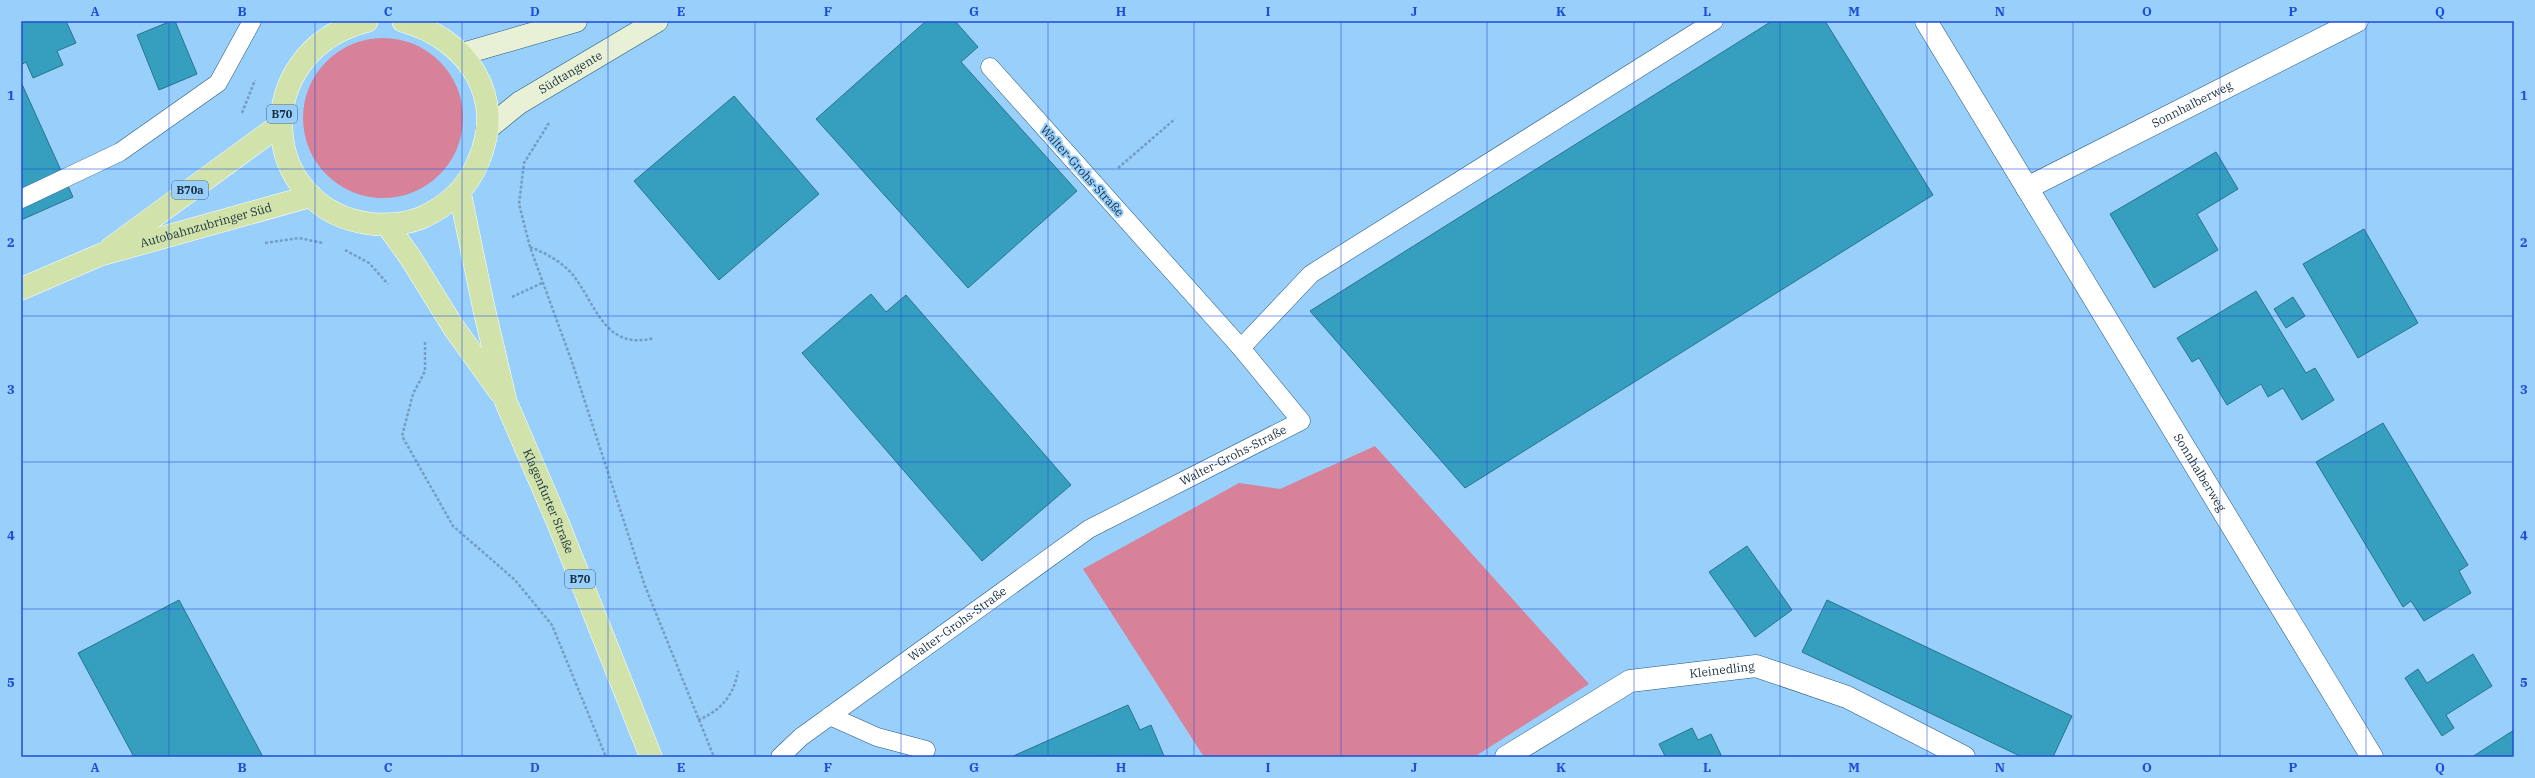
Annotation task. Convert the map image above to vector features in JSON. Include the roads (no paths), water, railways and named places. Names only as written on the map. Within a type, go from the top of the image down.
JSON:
[{"type":"main road","name":"B70","points":[[367,21],[323,30],[292,76],[283,100],[281,124],[287,156],[295,174],[311,196],[340,215],[360,222],[387,225],[414,221],[432,213],[460,193],[483,152],[487,129],[487,109],[482,89],[474,70],[462,54],[444,38],[423,27],[403,21]]},
{"type":"main road","points":[[462,54],[576,21]]},
{"type":"main road","name":"Südtangente","points":[[487,129],[519,103],[657,21]]},
{"type":"main road","name":"Autobahnzubringer Süd","points":[[100,256],[281,124]]},
{"type":"main road","name":"Klagenfurter Straße","points":[[460,193],[482,302],[506,402],[558,523],[651,757]]},
{"type":"main road","name":"Autobahnzubringer Süd","points":[[21,289],[100,256],[311,196]]},
{"type":"main road","name":"Klagenfurter Straße","points":[[387,225],[410,257],[454,328],[506,402]]},
{"type":"street","name":"Sonnhalberweg","points":[[1926,21],[2372,757]]},
{"type":"street","name":"Sonnhalberweg","points":[[2027,188],[2357,21]]},
{"type":"street","name":"Kleinedling","points":[[1506,757],[1630,681],[1756,666],[1847,697],[1964,757]]},
{"type":"lane","points":[[21,199],[120,152],[218,83],[252,21]]},
{"type":"lane","points":[[1241,348],[1311,274],[1714,21]]},
{"type":"lane","name":"Walter-Grohs-Straße","points":[[780,757],[800,737],[1089,529],[1300,421],[1241,348],[990,67]]},
{"type":"lane","points":[[830,716],[877,737],[926,750]]}]
